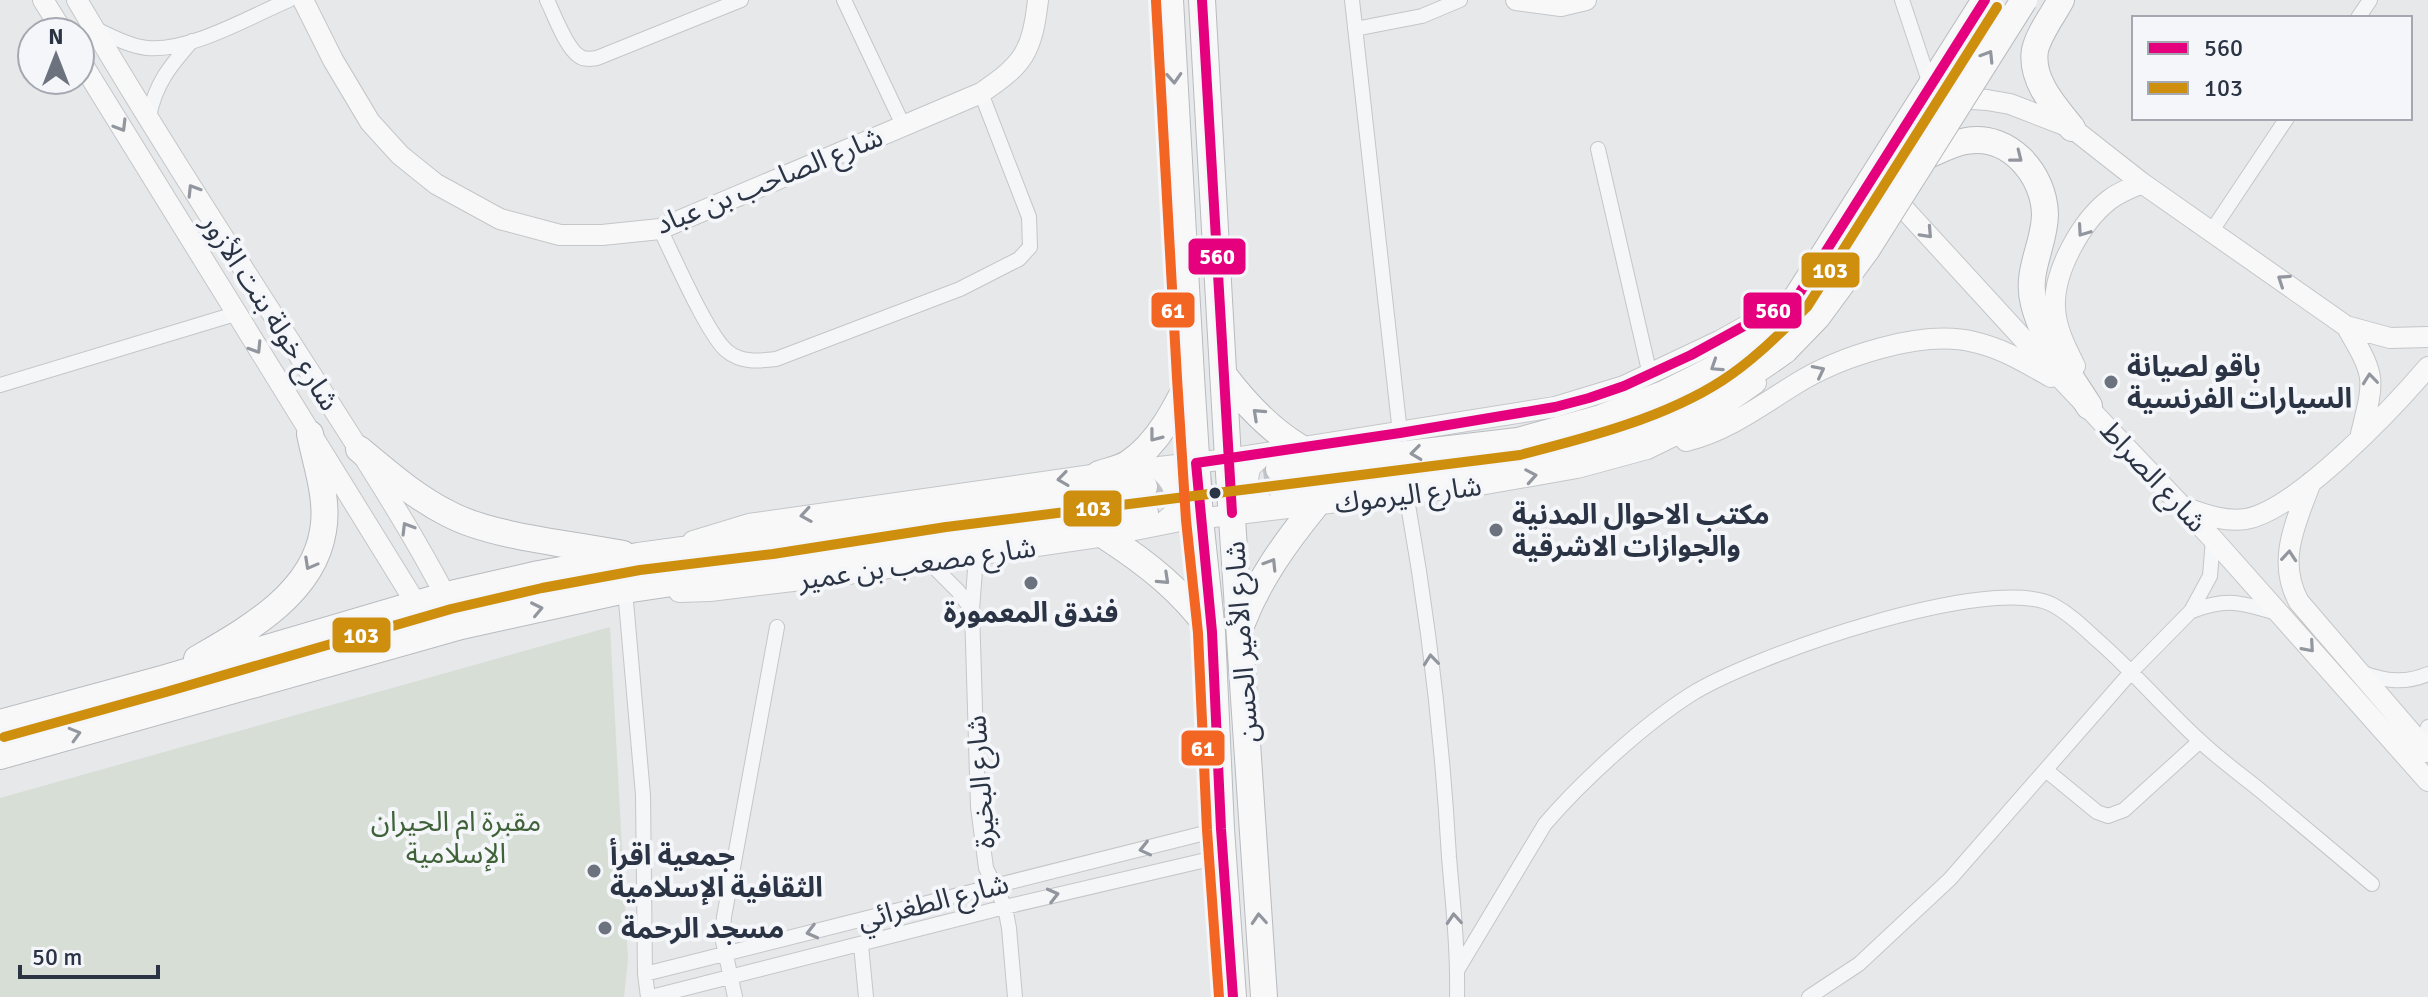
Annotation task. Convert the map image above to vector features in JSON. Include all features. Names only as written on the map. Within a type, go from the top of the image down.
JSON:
[{"type":"highway","name":"شارع الأمير الحسن","points":[[1170,0],[1196,463],[1212,632],[1233,997]]},
{"type":"highway","name":"شارع الأمير الحسن","points":[[1202,0],[1228,459],[1264,997]]},
{"type":"highway","name":"شارع اليرموك","points":[[1275,480],[1518,441],[1601,418],[1664,394],[1714,369],[1756,337],[1797,297],[1985,0]]},
{"type":"highway","name":"شارع اليرموك","points":[[1275,480],[1529,457],[1589,445],[1701,413],[1785,350],[1817,317],[1867,249],[2024,0]]},
{"type":"highway","points":[[2061,0],[2041,37],[2035,60],[2042,86],[2072,128]]},
{"type":"highway","points":[[1926,156],[1967,140],[2001,144],[2027,163],[2042,191],[2045,217],[2033,261],[2033,302],[2043,332],[2097,416]]},
{"type":"highway","points":[[1223,374],[1253,410],[1299,447]]},
{"type":"highway","points":[[1099,474],[1127,464],[1152,442],[1180,400],[1191,377]]},
{"type":"highway","points":[[162,679],[254,625],[300,582],[315,557],[324,530],[324,500],[310,434]]},
{"type":"highway","points":[[359,449],[409,491],[451,516],[504,532],[648,556]]},
{"type":"highway","name":"شارع مصعب بن عمير","points":[[0,723],[447,595],[648,556],[1150,477]]},
{"type":"highway","points":[[1239,630],[1262,578],[1315,506]]},
{"type":"highway","name":"شارع مصعب بن عمير","points":[[0,756],[461,626],[636,589],[941,541],[1152,519]]},
{"type":"highway","points":[[1105,536],[1162,575],[1197,611],[1212,632]]},
{"type":"street","points":[[96,29],[145,48],[192,41],[289,0]]},
{"type":"street","name":"شارع الصاحب بن عباد","points":[[303,0],[333,60],[370,122],[400,155],[436,184],[500,219],[560,235],[602,235],[660,229],[981,93],[1011,73],[1027,51],[1035,26],[1038,0]]},
{"type":"street","points":[[547,0],[569,44],[583,59],[597,58],[741,0]]},
{"type":"street","points":[[844,0],[903,125]]},
{"type":"street","points":[[1352,0],[1400,433]]},
{"type":"street","points":[[1355,29],[1422,16],[1460,0]]},
{"type":"street","points":[[1516,0],[1561,6],[1586,0]]},
{"type":"street","points":[[1902,0],[1928,92],[2010,104],[2072,128],[2142,183],[2346,326],[2390,338],[2428,337]]},
{"type":"street","name":"شارع خولة بنت الأزور","points":[[96,31],[359,449],[447,595],[461,626]]},
{"type":"street","points":[[149,117],[153,95],[162,75],[192,41]]},
{"type":"street","name":"شارع خولة بنت الأزور","points":[[96,86],[417,605],[431,635]]},
{"type":"street","points":[[660,229],[709,325],[726,351],[758,362],[776,359],[960,289],[1019,259],[1030,247],[1029,217],[981,93]]},
{"type":"street","points":[[2211,232],[2286,120]]},
{"type":"street","points":[[1598,149],[1650,375]]},
{"type":"street","name":"شارع الصراط","points":[[1874,176],[2213,539],[2428,781]]},
{"type":"street","points":[[2097,416],[2059,331],[2054,303],[2057,282],[2075,243],[2096,212],[2118,193],[2142,183]]},
{"type":"street","name":"شارع اليرموك","points":[[1232,514],[1275,480],[1299,447],[1555,407],[1601,394],[1650,375],[1797,297]]},
{"type":"street","points":[[0,385],[235,314]]},
{"type":"street","points":[[2346,326],[2365,358],[2371,377],[2372,390],[2361,436]]},
{"type":"street","points":[[1647,449],[1694,439],[1725,427],[1825,368],[1845,358],[1883,347],[1970,340],[2006,353],[2066,384]]},
{"type":"street","points":[[2182,507],[2217,519],[2264,514],[2311,482],[2425,375]]},
{"type":"street","name":"شارع اليرموك","points":[[1228,459],[1275,480],[1315,506],[1480,485],[1577,468],[1647,449],[1701,413]]},
{"type":"street","name":"شارع مصعب بن عمير","points":[[648,556],[749,524],[1099,474],[1150,477],[1196,463],[1228,459]]},
{"type":"street","points":[[1150,477],[1173,485],[1176,499],[1174,513],[1152,519]]},
{"type":"street","points":[[2311,482],[2291,534],[2288,555],[2291,587],[2299,602],[2360,672],[2426,741]]},
{"type":"street","points":[[1406,494],[1429,640],[1447,814],[1458,969],[1457,997]]},
{"type":"street","name":"شارع مصعب بن عمير","points":[[636,589],[710,591],[1105,536],[1152,519],[1200,519],[1232,514]]},
{"type":"street","points":[[1809,997],[1859,964],[1950,879],[2132,671],[2191,611],[2210,576],[2213,539]]},
{"type":"street","name":"شارع البخيرة","points":[[976,556],[972,610],[978,807],[986,868],[1005,907],[1012,947],[1015,997]]},
{"type":"street","points":[[929,562],[972,610]]},
{"type":"street","points":[[636,589],[645,974],[650,997]]},
{"type":"street","points":[[1458,969],[1545,824],[1657,719],[1692,694],[1736,672],[1870,624],[1974,601],[2012,596],[2033,597],[2075,619],[2132,671],[2200,741],[2372,884]]},
{"type":"street","points":[[2191,611],[2225,601],[2280,614]]},
{"type":"street","points":[[735,997],[722,937],[725,908],[777,627]]},
{"type":"street","points":[[2360,672],[2386,681],[2410,680],[2428,674]]},
{"type":"street","points":[[2047,771],[2097,812],[2108,816],[2124,810],[2200,741]]},
{"type":"street","name":"شارع الطغرائي","points":[[645,974],[1221,829]]},
{"type":"street","name":"شارع الطغرائي","points":[[650,997],[1005,907],[1223,856]]},
{"type":"street","points":[[861,945],[866,997]]},
{"type":"green space","name":"مقبرة ام الحيران الإسلامية","points":[[610,627],[628,960],[624,997],[0,997],[0,798]]},
{"type":"tunnel","points":[[1147,486],[1279,469]]},
{"type":"transit line","name":"560","points":[[1202,0],[1232,513]]},
{"type":"transit line","name":"560","points":[[1233,997],[1212,632],[1196,463],[1400,433],[1555,407],[1589,398],[1624,386],[1691,355],[1797,297],[1985,0]]},
{"type":"transit line","name":"61","points":[[1156,1],[1177,378],[1186,520],[1198,633],[1219,997]]},
{"type":"transit line","name":"103","points":[[4,737],[451,609],[542,588],[640,570],[773,554],[946,527],[1520,455],[1651,416],[1700,393],[1734,372],[1807,307],[1997,7]]},
{"type":"place","name":"باقو لصيانة السيارات الفرنسية","points":[[2111,382]]},
{"type":"place","name":"مكتب الاحوال المدنية والجوازات الاشرقية","points":[[1496,530]]},
{"type":"place","name":"فندق المعمورة","points":[[1031,583]]},
{"type":"place","name":"جمعية اقرأ الثقافية الإسلامية","points":[[594,871]]},
{"type":"place","name":"مسجد الرحمة","points":[[605,928]]}]
